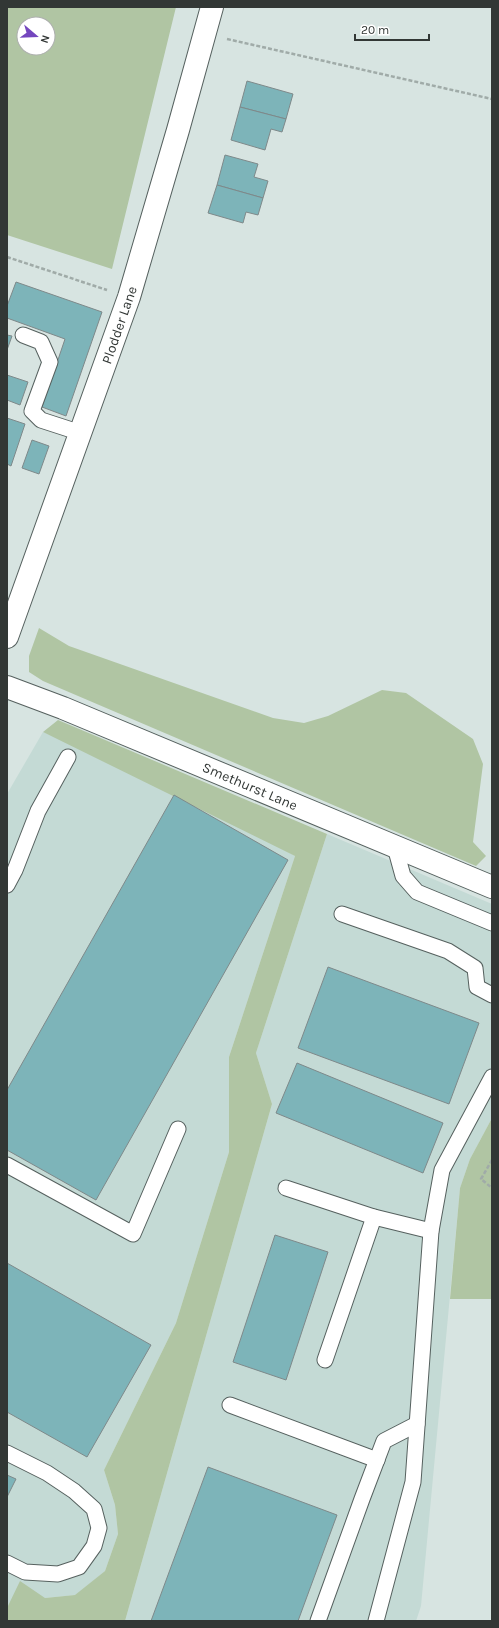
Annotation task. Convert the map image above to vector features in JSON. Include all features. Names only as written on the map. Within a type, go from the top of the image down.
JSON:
[{"type":"main road","name":"Plodder Lane","points":[[7,637],[129,297],[212,7]]},
{"type":"main road","name":"Smethurst Lane","points":[[7,687],[63,708],[492,887]]},
{"type":"lane","points":[[23,335],[41,342],[50,362],[32,411],[41,420],[81,433]]},
{"type":"lane","points":[[7,885],[15,870],[38,811],[68,757]]},
{"type":"lane","points":[[395,847],[403,876],[417,892],[492,923]]},
{"type":"lane","points":[[342,914],[448,951],[475,968],[477,987],[492,995]]},
{"type":"lane","points":[[376,1621],[413,1482],[431,1231],[442,1170],[492,1077]]},
{"type":"lane","points":[[7,1165],[133,1234],[178,1128]]},
{"type":"lane","points":[[286,1188],[374,1217],[431,1231]]},
{"type":"lane","points":[[325,1360],[374,1217]]},
{"type":"lane","points":[[230,1405],[377,1460]]},
{"type":"lane","points":[[318,1621],[384,1441],[417,1424]]},
{"type":"lane","points":[[7,1453],[47,1473],[74,1491],[94,1509],[99,1528],[94,1546],[79,1567],[58,1574],[25,1572],[7,1563]]},
{"type":"path","points":[[222,38],[492,99]]},
{"type":"path","points":[[7,257],[129,297]]},
{"type":"path","points":[[492,1160],[481,1179],[492,1188]]},
{"type":"shaded area","points":[[43,732],[176,789],[295,856],[229,1057],[229,1152],[176,1323],[104,1470],[115,1505],[118,1534],[105,1571],[76,1595],[45,1598],[7,1608],[7,794]]},
{"type":"shaded area","points":[[327,834],[492,904],[492,1118],[470,1159],[460,1188],[421,1606],[416,1621],[125,1621],[272,1104],[256,1053]]},
{"type":"green space","points":[[7,7],[176,7],[112,269],[7,235]]},
{"type":"green space","points":[[39,628],[69,646],[273,718],[304,723],[328,716],[382,690],[406,693],[473,739],[483,764],[473,842],[486,856],[476,866],[43,681],[29,672],[29,656]]},
{"type":"green space","points":[[58,720],[327,834],[256,1053],[272,1104],[125,1621],[7,1621],[7,1608],[20,1581],[45,1598],[75,1595],[105,1571],[118,1534],[115,1505],[104,1470],[176,1323],[229,1152],[229,1057],[295,856],[43,732]]},
{"type":"green space","points":[[492,1118],[492,1299],[450,1299],[460,1188],[470,1159]]},
{"type":"building","points":[[247,81],[293,94],[286,119],[240,107]]},
{"type":"building","points":[[240,107],[286,119],[282,132],[271,129],[265,150],[231,140]]},
{"type":"building","points":[[225,155],[258,164],[254,177],[268,181],[263,198],[217,185]]},
{"type":"building","points":[[217,185],[263,198],[258,215],[246,212],[243,223],[208,213]]},
{"type":"building","points":[[16,282],[102,312],[66,416],[42,407],[65,339],[7,318],[7,306]]},
{"type":"building","points":[[7,335],[12,336],[7,350]]},
{"type":"building","points":[[7,375],[28,382],[20,405],[7,400]]},
{"type":"building","points":[[7,418],[25,424],[11,466],[7,464]]},
{"type":"building","points":[[32,440],[49,446],[39,474],[22,468]]},
{"type":"building","points":[[174,795],[288,860],[96,1200],[7,1150],[7,1090]]},
{"type":"building","points":[[328,967],[479,1023],[449,1104],[298,1048]]},
{"type":"building","points":[[297,1063],[443,1123],[423,1173],[276,1113]]},
{"type":"building","points":[[275,1235],[328,1252],[286,1380],[233,1362]]},
{"type":"building","points":[[7,1263],[151,1345],[87,1457],[7,1412]]},
{"type":"building","points":[[208,1467],[337,1515],[298,1621],[151,1621]]},
{"type":"building","points":[[7,1475],[16,1479],[7,1497]]}]
